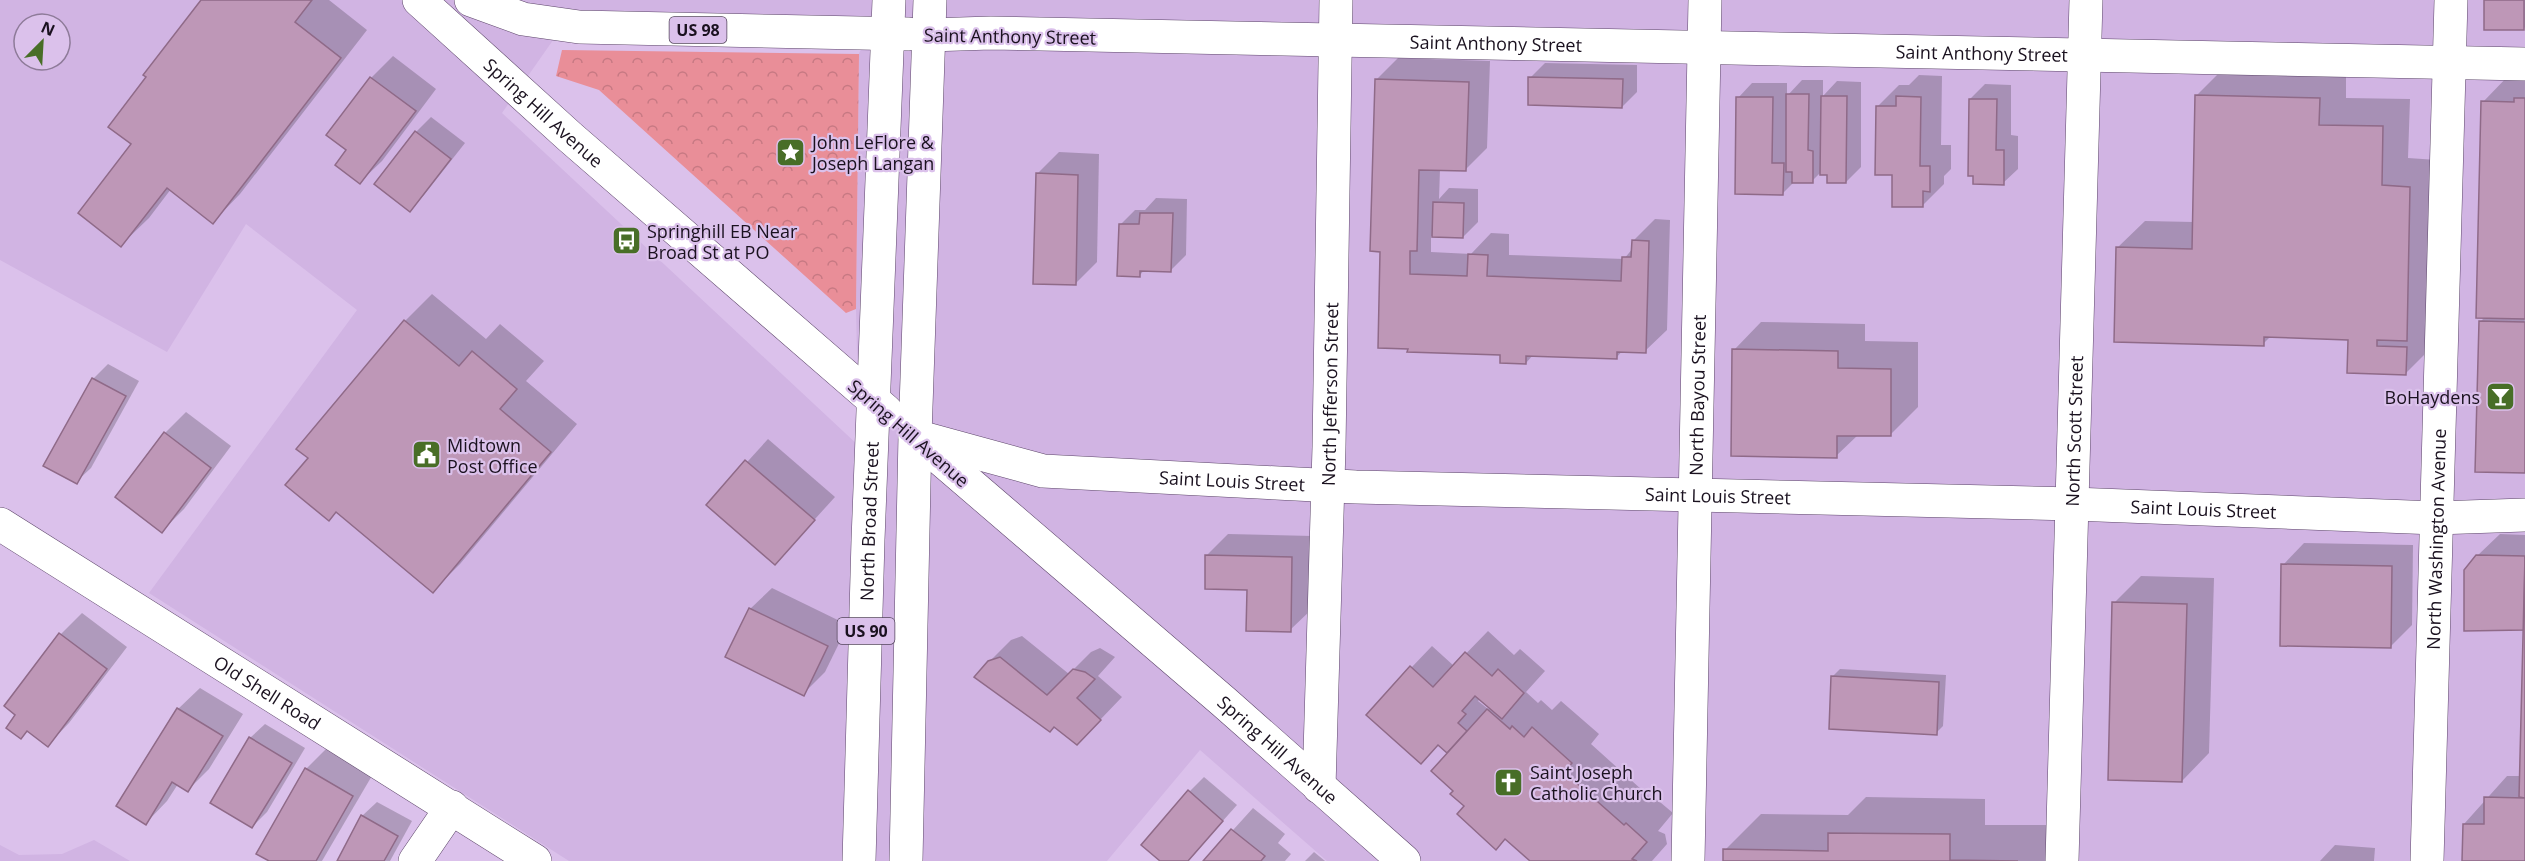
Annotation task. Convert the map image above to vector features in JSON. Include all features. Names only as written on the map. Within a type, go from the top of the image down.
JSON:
[{"type":"street","name":"Spring Hill Avenue","points":[[419,0],[606,168],[1224,702],[1404,861]]},
{"type":"street","name":"Saint Anthony Street","points":[[471,0],[523,19],[579,27],[929,35],[991,33],[2525,64]]},
{"type":"street","name":"North Broad Street","points":[[859,861],[873,401],[889,0]]},
{"type":"street","name":"US 90","points":[[906,861],[915,436],[930,0]]},
{"type":"street","name":"North Jefferson Street","points":[[1319,787],[1328,486],[1336,0]]},
{"type":"street","name":"North Bayou Street","points":[[1688,861],[1705,0]]},
{"type":"street","name":"North Scott Street","points":[[2062,861],[2086,0]]},
{"type":"street","name":"North Washington Avenue","points":[[2427,861],[2451,0]]},
{"type":"street","name":"Saint Louis Street","points":[[915,436],[1043,471],[1328,486],[2073,504],[2436,518],[2525,515]]},
{"type":"street","name":"Old Shell Road","points":[[0,524],[535,861]]},
{"type":"street","points":[[415,861],[452,807]]},
{"type":"shaded area","points":[[0,0],[2525,0],[2525,861],[1327,861],[1200,750],[1107,861],[569,861],[149,593],[357,310],[246,224],[167,352],[0,260]],"holes":[[[572,13],[872,17],[859,54],[856,309],[859,446],[502,113]]]},
{"type":"shaded area","points":[[94,840],[130,861],[0,861],[0,845],[19,855],[62,854]]},
{"type":"green space","points":[[562,50],[859,54],[856,309],[846,313],[599,90],[556,76]]},
{"type":"building","points":[[201,0],[312,0],[295,22],[341,58],[213,224],[167,188],[121,247],[78,213],[131,144],[108,127],[146,77],[143,75]]},
{"type":"building","points":[[2484,0],[2524,0],[2524,30],[2484,30]]},
{"type":"building","points":[[370,77],[416,111],[360,184],[335,165],[346,150],[326,135]]},
{"type":"building","points":[[1528,77],[1623,79],[1622,108],[1528,105]]},
{"type":"building","points":[[1375,79],[1469,82],[1466,171],[1419,170],[1417,251],[1410,251],[1410,274],[1467,276],[1468,254],[1488,255],[1487,276],[1621,281],[1622,257],[1631,257],[1632,240],[1649,241],[1646,353],[1617,352],[1617,359],[1526,356],[1526,364],[1500,363],[1500,355],[1407,352],[1408,349],[1378,348],[1380,252],[1370,251]]},
{"type":"building","points":[[1786,94],[1809,94],[1808,150],[1813,151],[1813,183],[1792,183],[1792,172],[1786,172]]},
{"type":"building","points":[[2195,95],[2320,98],[2319,125],[2383,126],[2382,185],[2410,187],[2407,341],[2377,340],[2377,346],[2407,347],[2406,375],[2347,373],[2348,340],[2264,337],[2264,346],[2114,342],[2116,247],[2192,249]]},
{"type":"building","points":[[1821,96],[1847,96],[1846,183],[1827,183],[1827,175],[1820,175]]},
{"type":"building","points":[[1896,96],[1921,97],[1920,166],[1930,166],[1930,192],[1923,191],[1923,207],[1892,207],[1892,175],[1875,175],[1876,106],[1896,106]]},
{"type":"building","points":[[1736,97],[1773,97],[1772,163],[1784,163],[1783,195],[1735,194]]},
{"type":"building","points":[[2514,98],[2525,98],[2525,319],[2476,318],[2481,101],[2514,102]]},
{"type":"building","points":[[1969,99],[1997,99],[1996,150],[2004,150],[2004,185],[1973,184],[1973,176],[1968,176]]},
{"type":"building","points":[[415,131],[451,159],[410,212],[374,184]]},
{"type":"building","points":[[1036,173],[1078,175],[1076,285],[1033,284]]},
{"type":"building","points":[[1433,202],[1464,203],[1463,238],[1432,237]]},
{"type":"building","points":[[1140,213],[1173,213],[1171,272],[1140,271],[1140,277],[1117,276],[1119,224],[1139,224]]},
{"type":"building","name":"Midtown Post Office","points":[[404,320],[459,366],[472,351],[517,389],[500,409],[551,452],[433,593],[336,512],[329,521],[285,485],[308,458],[296,449]]},
{"type":"building","name":"BoHaydens","points":[[2479,321],[2525,322],[2525,473],[2475,472]]},
{"type":"building","points":[[1732,349],[1838,351],[1838,368],[1891,369],[1891,436],[1837,436],[1837,458],[1731,456]]},
{"type":"building","points":[[92,378],[126,396],[77,484],[43,466]]},
{"type":"building","points":[[164,432],[211,468],[162,533],[115,497]]},
{"type":"building","points":[[745,460],[815,520],[775,565],[706,505]]},
{"type":"building","points":[[1205,555],[1292,557],[1291,632],[1246,631],[1247,590],[1205,589]]},
{"type":"building","points":[[2476,555],[2525,556],[2524,630],[2464,631],[2464,570]]},
{"type":"building","points":[[2525,556],[2525,798],[2519,797]]},
{"type":"building","points":[[2281,564],[2392,566],[2391,648],[2280,646]]},
{"type":"building","points":[[2112,602],[2187,604],[2182,782],[2108,780]]},
{"type":"building","points":[[749,608],[828,646],[804,696],[725,657]]},
{"type":"building","points":[[59,633],[107,669],[48,747],[27,731],[21,739],[6,728],[15,715],[4,706]]},
{"type":"building","points":[[1465,652],[1492,676],[1498,669],[1524,693],[1502,719],[1475,696],[1462,711],[1466,714],[1458,723],[1467,731],[1447,753],[1438,745],[1421,764],[1366,715],[1410,666],[1433,687]]},
{"type":"building","points":[[1000,657],[1047,695],[1073,669],[1085,672],[1095,679],[1077,698],[1101,720],[1077,745],[1054,727],[1050,732],[974,677],[988,661]]},
{"type":"building","points":[[1831,676],[1939,682],[1937,735],[1829,729]]},
{"type":"building","points":[[177,708],[223,736],[188,792],[172,782],[146,825],[116,806]]},
{"type":"building","name":"Saint Joseph Catholic Church","points":[[1487,709],[1510,729],[1512,726],[1524,737],[1532,727],[1572,763],[1564,772],[1624,825],[1626,823],[1647,842],[1632,859],[1637,861],[1530,861],[1505,839],[1496,850],[1457,814],[1464,806],[1450,794],[1453,791],[1431,771]]},
{"type":"building","points":[[249,737],[292,763],[252,828],[210,803]]},
{"type":"building","points":[[305,768],[353,796],[316,861],[269,861],[256,854]]},
{"type":"building","points":[[1188,790],[1223,821],[1188,861],[1160,861],[1141,845]]},
{"type":"building","points":[[2484,797],[2525,798],[2525,861],[2462,861],[2463,824],[2484,824]]},
{"type":"building","points":[[361,815],[398,836],[384,861],[337,861]]},
{"type":"building","points":[[1231,829],[1265,856],[1261,861],[1203,861]]},
{"type":"building","points":[[1828,833],[1950,834],[1950,860],[2018,861],[1723,861],[1723,849],[1828,851]]},
{"type":"place","name":"John LeFlore & Joseph Langan","points":[[791,152]]},
{"type":"place","name":"Springhill EB Near Broad St at PO","points":[[626,241]]},
{"type":"place","name":"BoHaydens","points":[[2501,397]]},
{"type":"place","name":"Midtown Post Office","points":[[426,455]]},
{"type":"place","name":"Saint Joseph Catholic Church","points":[[1509,782]]}]
